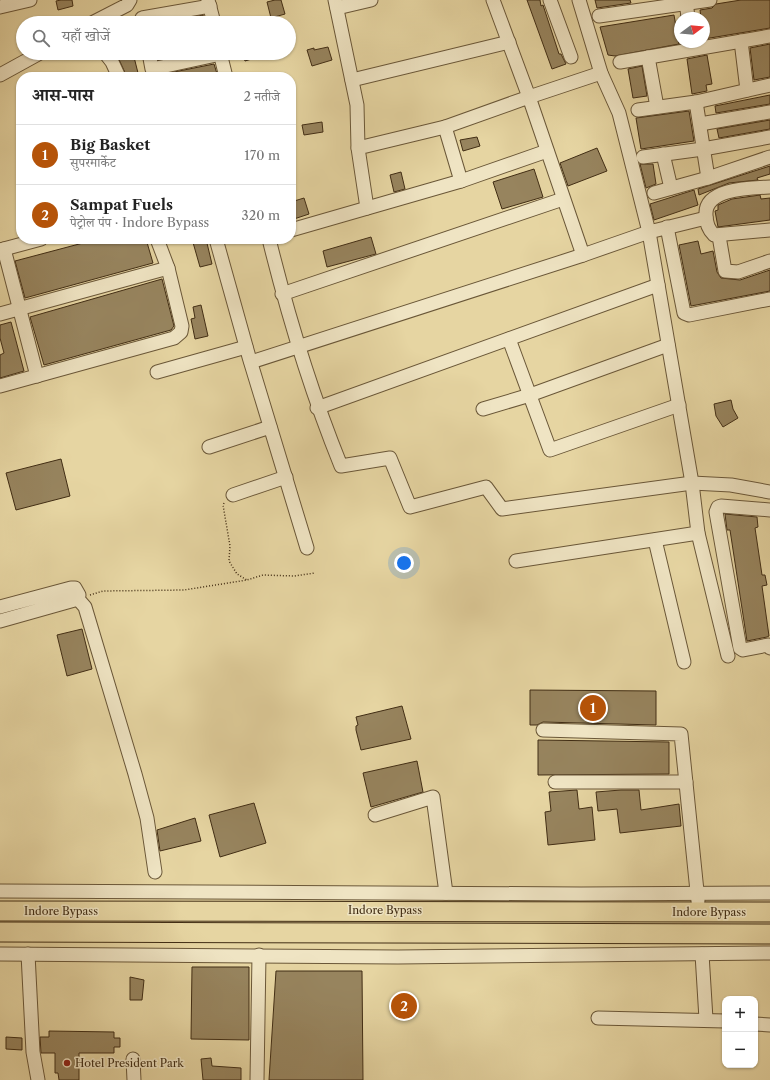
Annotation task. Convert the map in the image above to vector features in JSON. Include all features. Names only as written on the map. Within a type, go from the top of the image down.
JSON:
[{"type":"highway","name":"Indore Bypass","points":[[0,911],[770,912]]},
{"type":"highway","name":"Indore Bypass","points":[[0,932],[770,934]]},
{"type":"street","points":[[0,7],[30,0]]},
{"type":"street","points":[[367,208],[358,148],[357,105],[336,4],[371,0]]},
{"type":"street","points":[[493,0],[529,97],[583,255]]},
{"type":"street","points":[[550,0],[571,57]]},
{"type":"street","points":[[579,0],[601,73],[620,113],[649,232],[692,483],[698,533],[728,656]]},
{"type":"street","points":[[600,16],[686,2],[710,0]]},
{"type":"street","points":[[104,16],[128,2],[136,16]]},
{"type":"street","points":[[686,2],[687,12]]},
{"type":"street","points":[[158,16],[209,3],[212,16]]},
{"type":"street","points":[[710,44],[770,36]]},
{"type":"street","points":[[742,41],[747,90]]},
{"type":"street","points":[[352,80],[509,42]]},
{"type":"street","points":[[620,62],[683,48]]},
{"type":"street","points":[[648,57],[658,107]]},
{"type":"street","points":[[0,75],[27,60]]},
{"type":"street","points":[[110,60],[117,72]]},
{"type":"street","points":[[150,60],[152,69],[193,60]]},
{"type":"street","points":[[222,60],[225,72]]},
{"type":"street","points":[[358,148],[445,127],[601,73]]},
{"type":"street","points":[[638,110],[696,102],[770,85]]},
{"type":"street","points":[[696,102],[708,178]]},
{"type":"street","points":[[700,124],[770,112]]},
{"type":"street","points":[[445,127],[460,181]]},
{"type":"street","points":[[643,157],[703,149],[770,137]]},
{"type":"street","points":[[296,229],[460,181],[547,151]]},
{"type":"street","points":[[663,154],[671,188]]},
{"type":"street","points":[[654,193],[708,178],[770,157]]},
{"type":"street","points":[[770,187],[743,189],[724,193],[709,201],[705,208],[710,232],[714,235],[718,236],[770,230]]},
{"type":"street","points":[[282,294],[564,199]]},
{"type":"street","points":[[251,362],[299,348],[649,232],[706,218]]},
{"type":"street","points":[[667,227],[684,313],[689,315],[770,299]]},
{"type":"street","points":[[718,236],[725,271],[738,272],[770,261]]},
{"type":"street","points":[[23,244],[2,250],[37,376]]},
{"type":"street","points":[[0,386],[174,338],[181,332],[182,326],[168,268],[159,244]]},
{"type":"street","points":[[217,244],[246,348],[307,548]]},
{"type":"street","points":[[269,244],[282,294],[317,408],[341,466],[390,458],[410,507],[486,487],[502,509],[692,483],[731,485],[770,492]]},
{"type":"street","points":[[0,314],[168,268]]},
{"type":"street","points":[[317,408],[658,285]]},
{"type":"street","points":[[509,339],[550,450],[679,405]]},
{"type":"street","points":[[483,409],[530,395],[668,345]]},
{"type":"street","points":[[157,372],[246,348]]},
{"type":"street","points":[[209,446],[270,427]]},
{"type":"street","points":[[233,495],[286,477]]},
{"type":"street","points":[[770,510],[721,506],[718,507],[716,512],[740,648],[743,650],[768,645],[770,648]]},
{"type":"street","points":[[516,560],[698,533]]},
{"type":"street","points":[[655,540],[684,662]]},
{"type":"street","points":[[0,607],[71,588],[78,591],[136,774],[147,818],[155,872]]},
{"type":"street","points":[[0,621],[80,600]]},
{"type":"street","points":[[543,730],[681,734],[699,912]]},
{"type":"street","points":[[554,782],[686,782]]},
{"type":"street","points":[[375,815],[433,798],[446,892]]},
{"type":"street","points":[[0,891],[770,893]]},
{"type":"street","points":[[0,954],[398,957],[770,953]]},
{"type":"street","points":[[28,954],[33,1052],[38,1080]]},
{"type":"street","points":[[702,954],[706,1019]]},
{"type":"street","points":[[257,1080],[259,955]]},
{"type":"street","points":[[598,1018],[706,1019],[722,1021]]},
{"type":"street","points":[[758,1024],[770,1025]]},
{"type":"street","points":[[134,1059],[134,1080]]},
{"type":"path","points":[[233,495],[226,499],[223,506],[230,546],[229,561],[237,574],[247,580]]},
{"type":"path","points":[[80,600],[103,591],[184,590],[247,580],[263,575],[294,576],[315,573]]},
{"type":"building","points":[[72,0],[73,6],[58,10],[56,1]]},
{"type":"building","points":[[281,0],[285,14],[270,16],[267,2]]},
{"type":"building","points":[[527,0],[540,0],[559,54],[561,54],[566,64],[552,69]]},
{"type":"building","points":[[595,0],[630,0],[631,3],[597,8]]},
{"type":"building","points":[[741,0],[770,0],[770,28],[710,38],[710,12],[700,12],[700,10],[712,8],[716,4]]},
{"type":"building","points":[[674,15],[674,45],[615,56],[608,55],[600,27]]},
{"type":"building","points":[[770,44],[770,77],[754,80],[750,48]]},
{"type":"building","points":[[328,47],[332,60],[312,66],[307,50]]},
{"type":"building","points":[[707,55],[712,84],[706,85],[707,91],[692,94],[687,59]]},
{"type":"building","points":[[119,60],[135,60],[138,72],[125,72]]},
{"type":"building","points":[[214,64],[216,72],[174,72]]},
{"type":"building","points":[[642,66],[647,96],[633,98],[628,69]]},
{"type":"building","points":[[770,95],[770,104],[716,113],[715,106]]},
{"type":"building","points":[[689,111],[694,141],[641,149],[636,118]]},
{"type":"building","points":[[770,120],[770,129],[719,138],[717,129]]},
{"type":"building","points":[[322,122],[323,132],[304,135],[302,125]]},
{"type":"building","points":[[477,137],[480,146],[463,151],[460,140]]},
{"type":"building","points":[[597,148],[607,171],[568,186],[560,163]]},
{"type":"building","points":[[640,164],[653,164],[656,184],[646,188]]},
{"type":"building","points":[[770,166],[770,174],[757,178],[758,180],[729,183],[699,195],[698,189]]},
{"type":"building","points":[[534,169],[543,197],[502,209],[493,182]]},
{"type":"building","points":[[401,172],[405,189],[394,192],[390,175]]},
{"type":"building","points":[[694,190],[698,205],[654,220],[650,204]]},
{"type":"building","points":[[760,195],[761,199],[770,198],[770,220],[718,227],[715,211],[718,210],[718,205],[732,199]]},
{"type":"building","points":[[304,198],[309,214],[296,218],[296,200]]},
{"type":"building","points":[[371,237],[376,254],[327,267],[323,251]]},
{"type":"building","points":[[698,241],[701,254],[713,251],[717,272],[721,278],[740,280],[770,270],[770,291],[691,306],[679,245]]},
{"type":"building","points":[[79,244],[147,244],[153,263],[25,298],[15,261]]},
{"type":"building","points":[[193,244],[207,244],[212,264],[200,267]]},
{"type":"building","points":[[162,279],[174,326],[171,330],[44,365],[30,317]]},
{"type":"building","points":[[201,305],[208,336],[195,339],[191,319],[195,318],[193,307]]},
{"type":"building","points":[[11,322],[24,371],[0,378],[0,355],[4,353],[0,338],[0,325]]},
{"type":"building","points":[[731,400],[733,409],[738,418],[723,427],[716,416],[714,404]]},
{"type":"building","points":[[61,459],[70,496],[16,510],[6,473]]},
{"type":"building","points":[[725,514],[757,517],[758,527],[755,528],[762,575],[765,575],[767,585],[762,586],[769,636],[767,637],[747,641],[730,530],[727,530]]},
{"type":"building","points":[[82,629],[92,669],[67,676],[57,635]]},
{"type":"building","points":[[530,690],[656,691],[656,725],[543,722],[537,725],[530,725]]},
{"type":"building","points":[[402,706],[411,739],[361,750],[356,730],[356,726],[358,725],[356,717]]},
{"type":"building","points":[[538,740],[669,742],[669,774],[538,775]]},
{"type":"building","points":[[417,761],[423,792],[371,807],[363,773]]},
{"type":"building","points":[[577,790],[579,809],[592,807],[595,840],[548,845],[545,812],[551,811],[549,792]]},
{"type":"building","points":[[639,790],[641,810],[679,804],[681,826],[620,833],[617,809],[598,811],[596,792]]},
{"type":"building","points":[[254,803],[266,843],[220,857],[209,815]]},
{"type":"building","points":[[195,818],[201,841],[160,851],[157,830]]},
{"type":"building","points":[[192,967],[249,967],[249,1040],[191,1039]]},
{"type":"building","points":[[276,971],[362,971],[363,1080],[269,1080]]},
{"type":"building","points":[[130,977],[144,980],[142,1000],[130,1000]]},
{"type":"building","name":"Hotel President Park","points":[[49,1031],[114,1032],[114,1038],[120,1038],[120,1047],[114,1047],[114,1053],[79,1053],[79,1080],[59,1080],[58,1073],[55,1073],[55,1053],[41,1053],[40,1037],[49,1037]]},
{"type":"building","points":[[6,1037],[22,1038],[22,1050],[6,1049]]},
{"type":"building","points":[[211,1058],[212,1066],[241,1068],[241,1080],[203,1080],[201,1059]]},
{"type":"place","name":"Big Basket","points":[[593,708]]},
{"type":"place","name":"Sampat Fuels","points":[[404,1006]]},
{"type":"place","name":"Hotel President Park","points":[[67,1063]]}]
